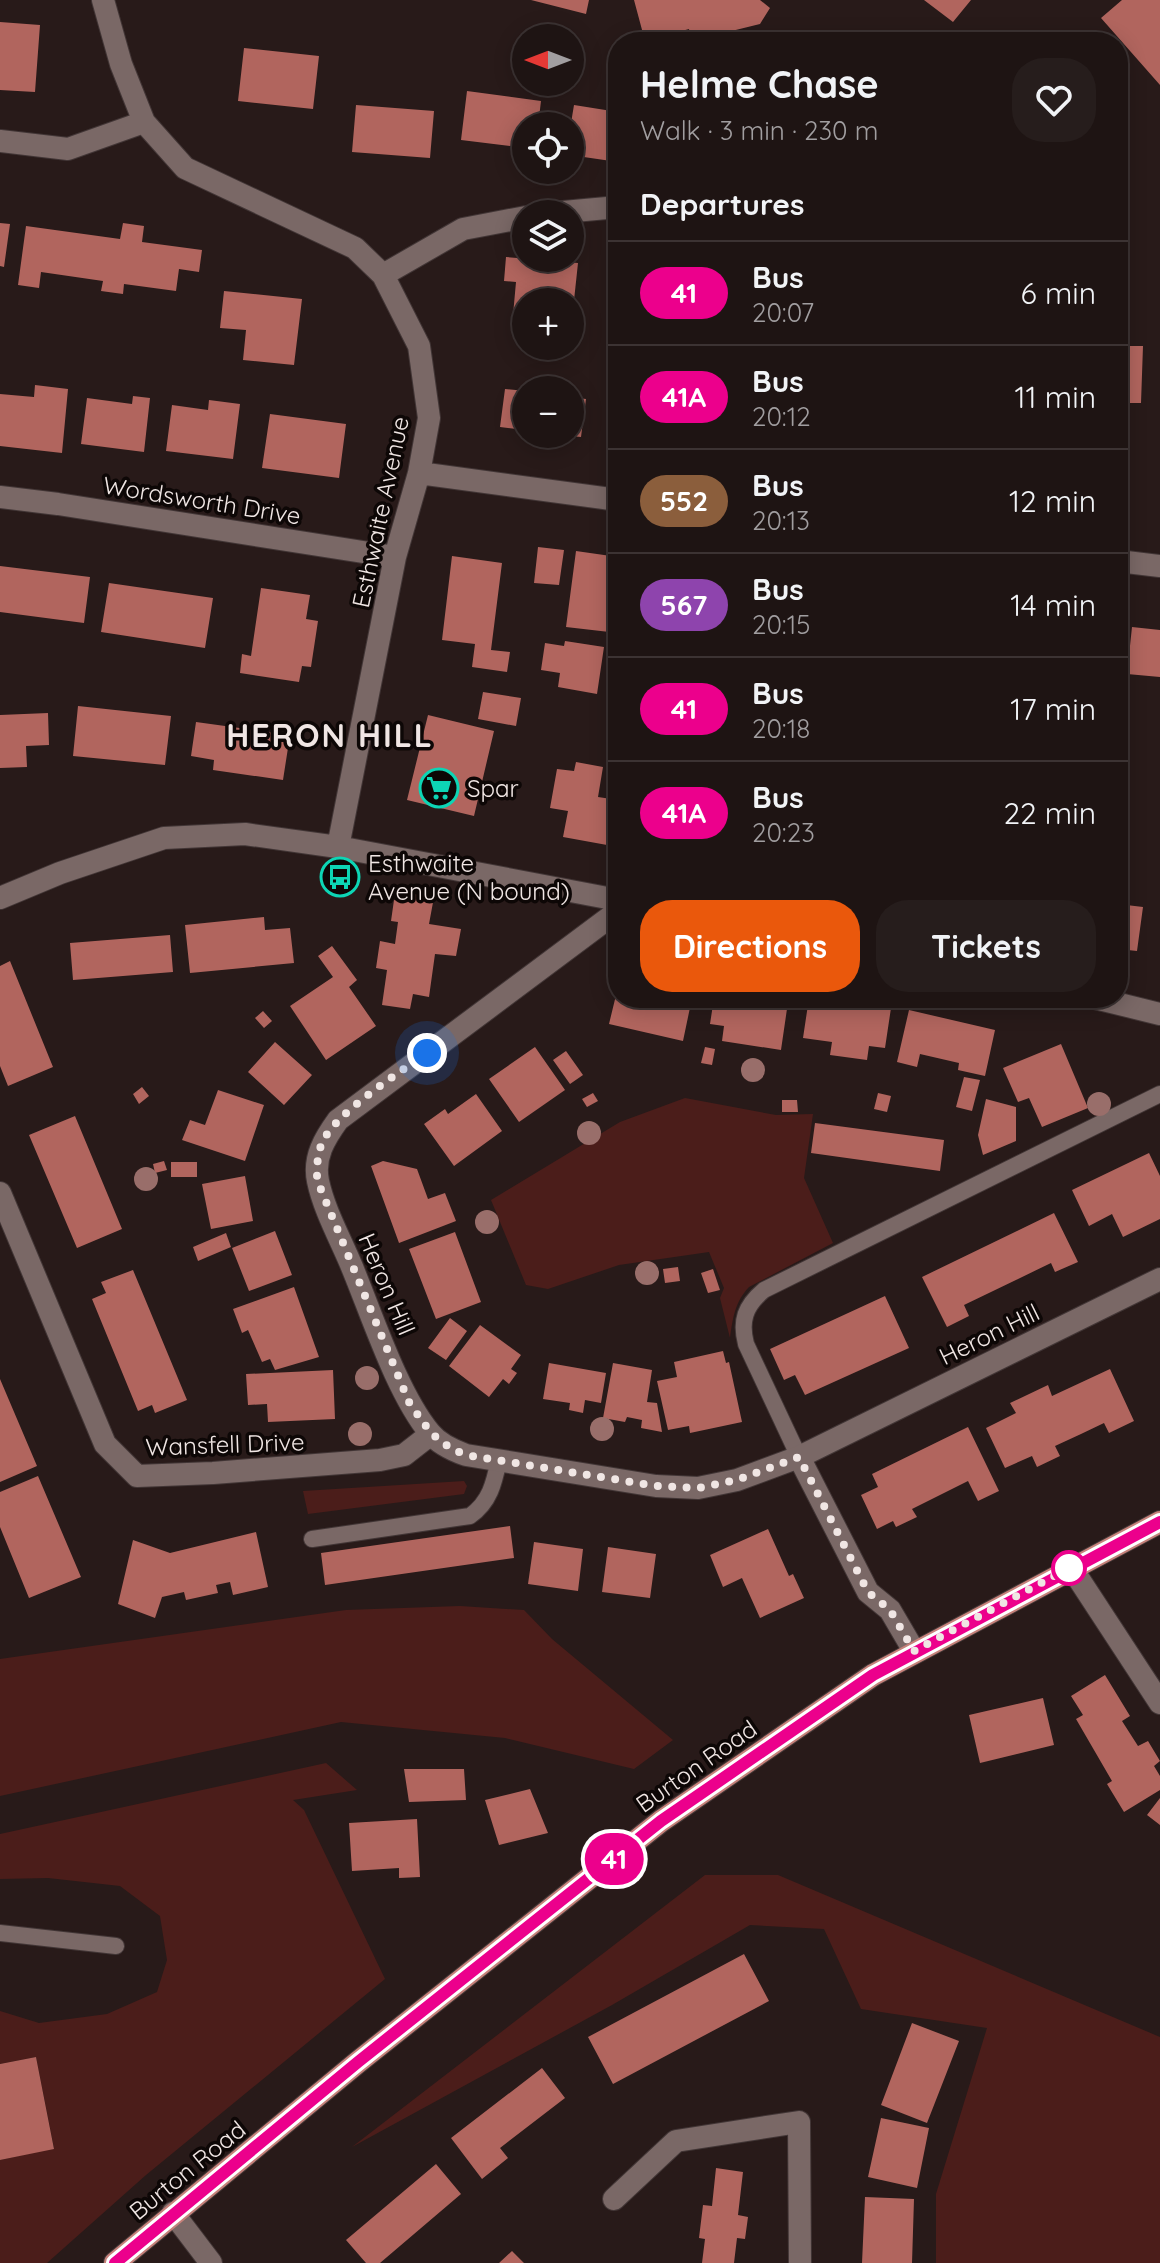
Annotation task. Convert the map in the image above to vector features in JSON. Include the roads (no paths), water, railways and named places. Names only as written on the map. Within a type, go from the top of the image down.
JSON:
[{"type":"main road","name":"Burton Road","points":[[115,2263],[358,2062],[661,1821],[873,1675],[1160,1522]]},
{"type":"street","name":"Esthwaite Avenue","points":[[103,0],[121,64],[144,122],[185,168],[355,248],[383,275],[419,346],[429,418],[419,473],[395,557],[338,847]]},
{"type":"street","points":[[0,141],[68,149],[144,122]]},
{"type":"street","points":[[584,210],[608,208]]},
{"type":"street","points":[[383,275],[463,229],[512,220]]},
{"type":"street","points":[[419,473],[608,499]]},
{"type":"street","name":"Wordsworth Drive","points":[[0,497],[395,557]]},
{"type":"street","points":[[1128,562],[1160,566]]},
{"type":"street","points":[[0,898],[60,873],[164,838],[245,834],[338,847],[608,898]]},
{"type":"street","name":"Heron Hill","points":[[608,918],[338,1120],[323,1141],[317,1160],[317,1180],[409,1402],[431,1434],[447,1447],[499,1460],[656,1486],[698,1488],[737,1480],[799,1457],[1160,1279]]},
{"type":"street","points":[[1128,1006],[1160,1014]]},
{"type":"street","name":"Wansfell Drive","points":[[0,1193],[105,1444],[137,1476],[380,1460],[404,1455],[431,1434]]},
{"type":"street","points":[[799,1457],[868,1592],[890,1610],[914,1651]]},
{"type":"street","points":[[1071,1567],[1160,1703]]},
{"type":"street","points":[[614,2199],[676,2141],[799,2122],[800,2263]]},
{"type":"street","points":[[173,2213],[211,2263]]},
{"type":"lane","points":[[799,1457],[746,1344],[742,1328],[745,1311],[754,1299],[764,1290],[1160,1094]]},
{"type":"lane","points":[[312,1539],[470,1516],[483,1507],[499,1460]]},
{"type":"lane","points":[[0,1933],[116,1946]]},
{"type":"place","name":"Spar","points":[[439,788]]},
{"type":"place","name":"Esthwaite Avenue (N bound)","points":[[340,877]]},
{"type":"district","name":"HERON HILL","points":[[330,735]]}]
